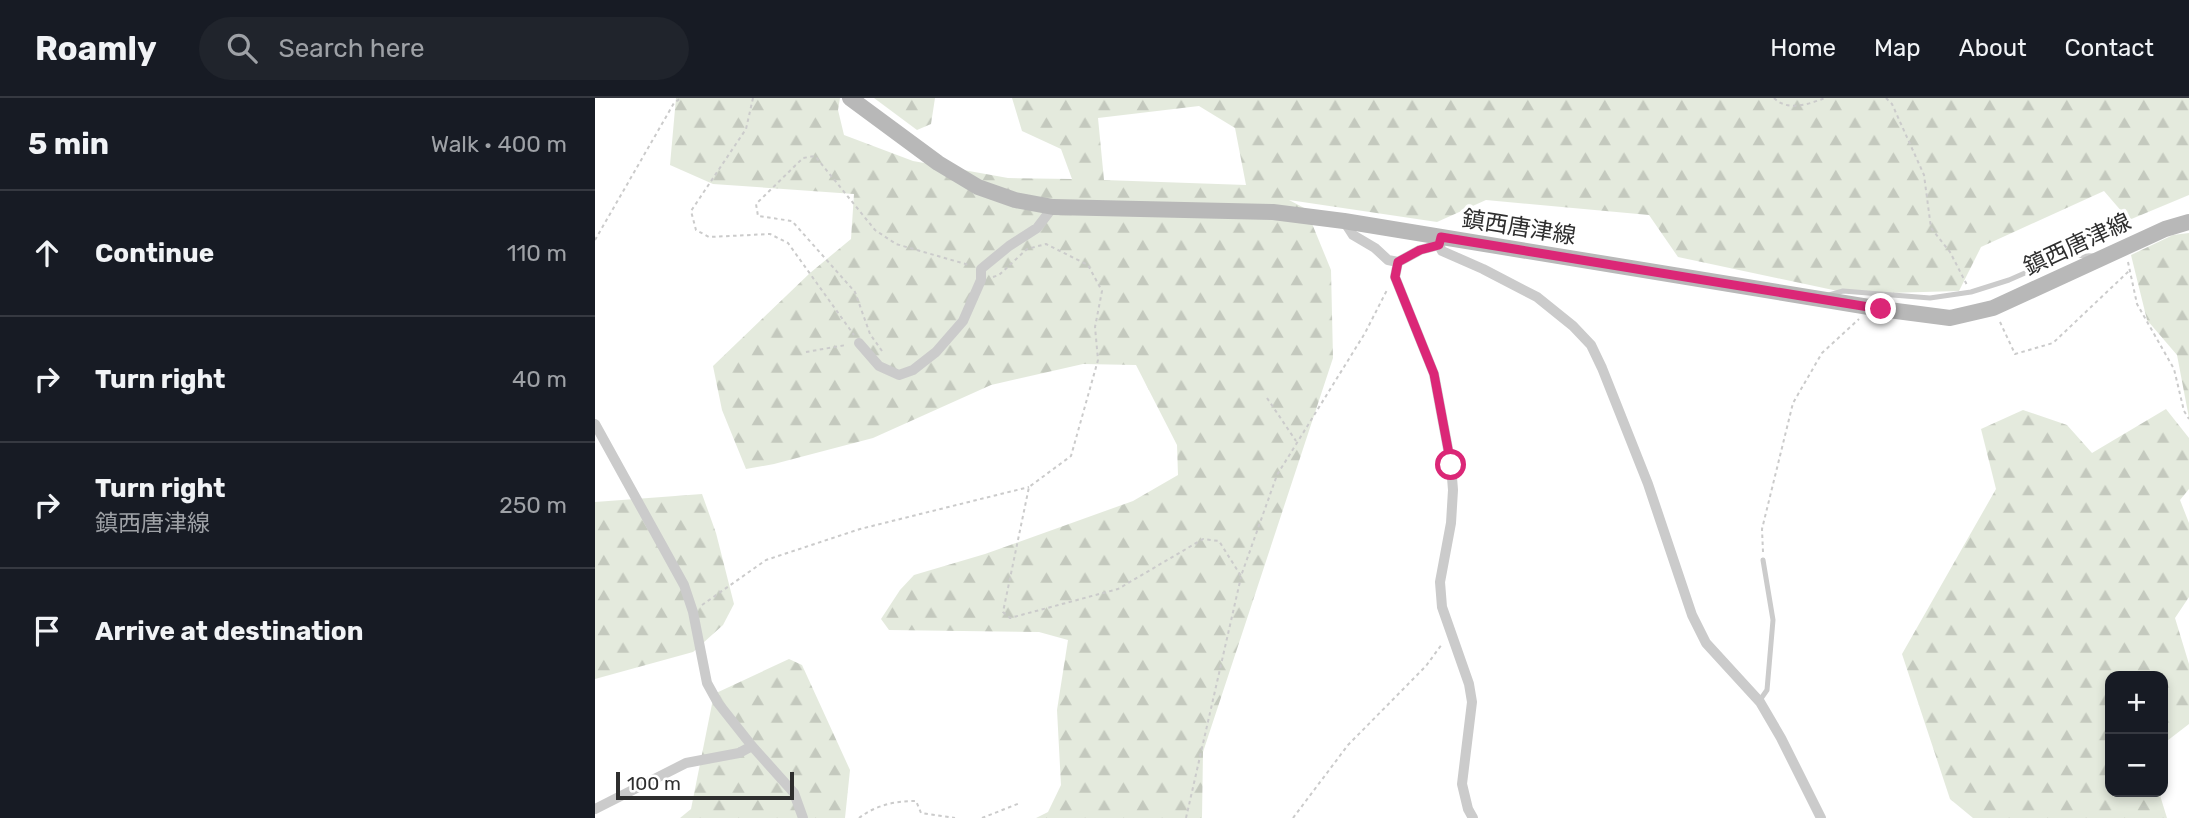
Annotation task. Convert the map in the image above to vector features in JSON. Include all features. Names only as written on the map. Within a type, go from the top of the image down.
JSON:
[{"type":"main road","name":"鎮西唐津線","points":[[850,98],[938,163],[978,187],[1015,200],[1053,207],[1273,212],[1344,221],[1440,241],[1950,318],[1993,308],[2165,229],[2189,222]]},
{"type":"street","points":[[859,343],[879,366],[899,375],[913,370],[936,352],[963,321],[981,274],[1009,246],[1037,228],[1053,207]]},
{"type":"street","points":[[1344,221],[1353,235],[1375,248],[1388,260],[1398,262],[1440,241],[1442,251],[1537,297],[1573,326],[1591,345],[1648,484],[1692,615],[1706,643],[1760,702],[1821,818]]},
{"type":"street","points":[[1398,262],[1395,277],[1434,374],[1451,465],[1451,523],[1440,582],[1442,607],[1469,684],[1472,702],[1462,784],[1473,818]]},
{"type":"street","points":[[595,424],[684,585],[707,682],[718,703],[794,793],[803,818]]},
{"type":"street","points":[[595,810],[686,762],[739,753],[752,746]]},
{"type":"lane","points":[[1816,299],[1843,291],[1930,298],[1971,292],[2009,280],[2066,255],[2106,256]]},
{"type":"lane","points":[[1760,702],[1767,690],[1773,620],[1763,560]]},
{"type":"path","points":[[595,240],[674,103],[681,98]]},
{"type":"path","points":[[753,98],[746,129],[691,211],[696,230],[709,237],[770,234],[788,243],[859,343],[806,352]]},
{"type":"path","points":[[1774,98],[1778,102],[1803,107],[1825,98]]},
{"type":"path","points":[[1886,98],[1892,104],[1924,176],[1931,228],[1950,252],[1971,292]]},
{"type":"path","points":[[692,612],[766,560],[860,529],[1029,487],[1071,456],[1098,360],[1095,327],[1102,291],[1088,265],[1045,244],[1027,249],[999,275],[981,274],[896,244],[875,230],[815,156],[803,158],[757,204],[758,216],[792,221],[855,292],[870,334],[885,355]]},
{"type":"path","points":[[2125,247],[2137,304],[2174,369],[2184,411],[2189,419]]},
{"type":"path","points":[[1993,308],[2015,354],[2053,344],[2130,270]]},
{"type":"path","points":[[1186,818],[1241,576],[1268,495],[1277,475],[1365,333],[1395,277]]},
{"type":"path","points":[[1763,560],[1762,529],[1793,403],[1822,354],[1865,315],[1881,309]]},
{"type":"path","points":[[1267,398],[1297,442]]},
{"type":"path","points":[[1029,487],[1003,612],[1010,618],[1118,589],[1203,539],[1219,541],[1241,576]]},
{"type":"path","points":[[1293,818],[1348,745],[1426,666],[1450,633]]},
{"type":"path","points":[[859,818],[871,808],[903,801],[916,801],[921,813],[955,818]]},
{"type":"path","points":[[982,818],[1020,803]]},
{"type":"green space","points":[[676,98],[840,98],[838,110],[844,135],[913,161],[1008,178],[1072,179],[1061,149],[1022,131],[1012,98],[2189,98],[2189,195],[2129,220],[2104,191],[1981,247],[1959,291],[1852,294],[1678,257],[1649,215],[1486,200],[1437,222],[1289,200],[1306,209],[1331,270],[1333,358],[1203,752],[1202,818],[1036,818],[1048,812],[1061,785],[1057,710],[1068,640],[1039,632],[889,630],[881,619],[900,590],[914,575],[985,554],[1133,501],[1178,475],[1177,445],[1136,365],[1083,364],[991,385],[873,438],[746,469],[722,410],[713,366],[810,273],[851,239],[854,194],[713,184],[670,165]],"holes":[[[1199,106],[1235,128],[1246,185],[1104,180],[1098,118]]]},
{"type":"green space","points":[[874,98],[935,98],[931,124],[917,130]]},
{"type":"green space","points":[[2189,233],[2189,418],[2177,355],[2147,320],[2131,255],[2173,235]]},
{"type":"green space","points":[[2166,409],[2189,438],[2189,489],[2180,500],[2189,523],[2189,597],[2175,618],[2189,664],[2189,724],[2168,740],[2168,671],[2105,671],[2105,797],[2161,797],[2167,818],[1973,818],[1950,799],[1902,654],[1996,489],[1981,429],[2023,410],[2067,425],[2092,453]]},
{"type":"green space","points":[[702,494],[716,533],[734,604],[723,625],[693,652],[595,679],[595,502]]},
{"type":"green space","points":[[789,659],[802,665],[850,770],[845,818],[680,818],[691,809],[714,694]]},
{"type":"route","points":[[1451,465],[1434,374],[1395,277],[1398,262],[1420,250],[1439,245],[1441,237],[1881,309]]}]
